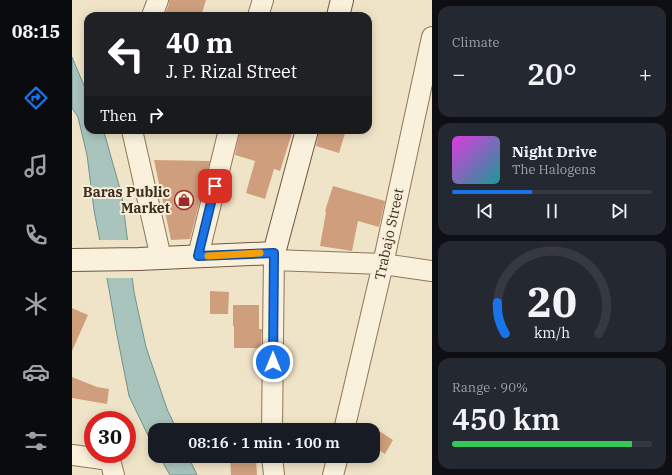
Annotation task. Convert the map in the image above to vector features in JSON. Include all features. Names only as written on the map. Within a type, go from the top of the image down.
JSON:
[{"type":"main road","points":[[339,12],[342,0]]},
{"type":"main road","points":[[79,260],[198,256],[273,256],[306,134]]},
{"type":"street","points":[[154,12],[158,0]]},
{"type":"street","points":[[259,12],[262,0]]},
{"type":"street","name":"Trabajo Street","points":[[346,423],[383,264],[432,37]]},
{"type":"street","points":[[133,134],[161,258]]},
{"type":"street","points":[[198,256],[228,134]]},
{"type":"street","points":[[272,423],[273,256],[383,264],[432,271]]},
{"type":"street","points":[[72,455],[110,460],[114,475]]},
{"type":"street","points":[[273,463],[274,475]]},
{"type":"street","points":[[333,475],[336,463]]},
{"type":"water","points":[[72,57],[84,86],[84,134],[105,134],[122,196],[134,292],[146,347],[167,409],[174,423],[148,423],[148,435],[129,396],[94,210],[87,155],[78,117],[72,108]]},
{"type":"water","points":[[163,463],[191,463],[197,475],[170,475]]},
{"type":"pier","points":[[98,240],[129,240],[134,278],[105,278]]},
{"type":"building","points":[[169,0],[206,0],[202,12],[166,12]]},
{"type":"building","points":[[239,134],[292,134],[280,171],[274,169],[265,199],[246,193],[255,161],[235,155]]},
{"type":"building","points":[[318,134],[345,134],[339,153],[316,146]]},
{"type":"building","name":"Baras Public Market","points":[[154,160],[210,161],[190,239],[171,240]]},
{"type":"building","points":[[333,186],[385,201],[379,227],[358,221],[352,251],[320,246],[325,211]]},
{"type":"building","points":[[210,291],[229,292],[228,314],[210,314]]},
{"type":"building","points":[[233,305],[259,305],[259,329],[262,329],[261,348],[234,348]]},
{"type":"building","points":[[72,308],[88,315],[72,351]]},
{"type":"building","points":[[72,377],[97,387],[109,389],[107,404],[72,398]]},
{"type":"building","points":[[380,432],[393,440],[385,454],[380,451]]},
{"type":"building","points":[[230,463],[256,463],[257,475],[231,475]]},
{"type":"slow traffic","points":[[208,256],[260,253]]},
{"type":"place","name":"Baras Public Market","points":[[184,200]]},
{"type":"route","points":[[215,186],[198,256],[274,253],[273,362]]}]
